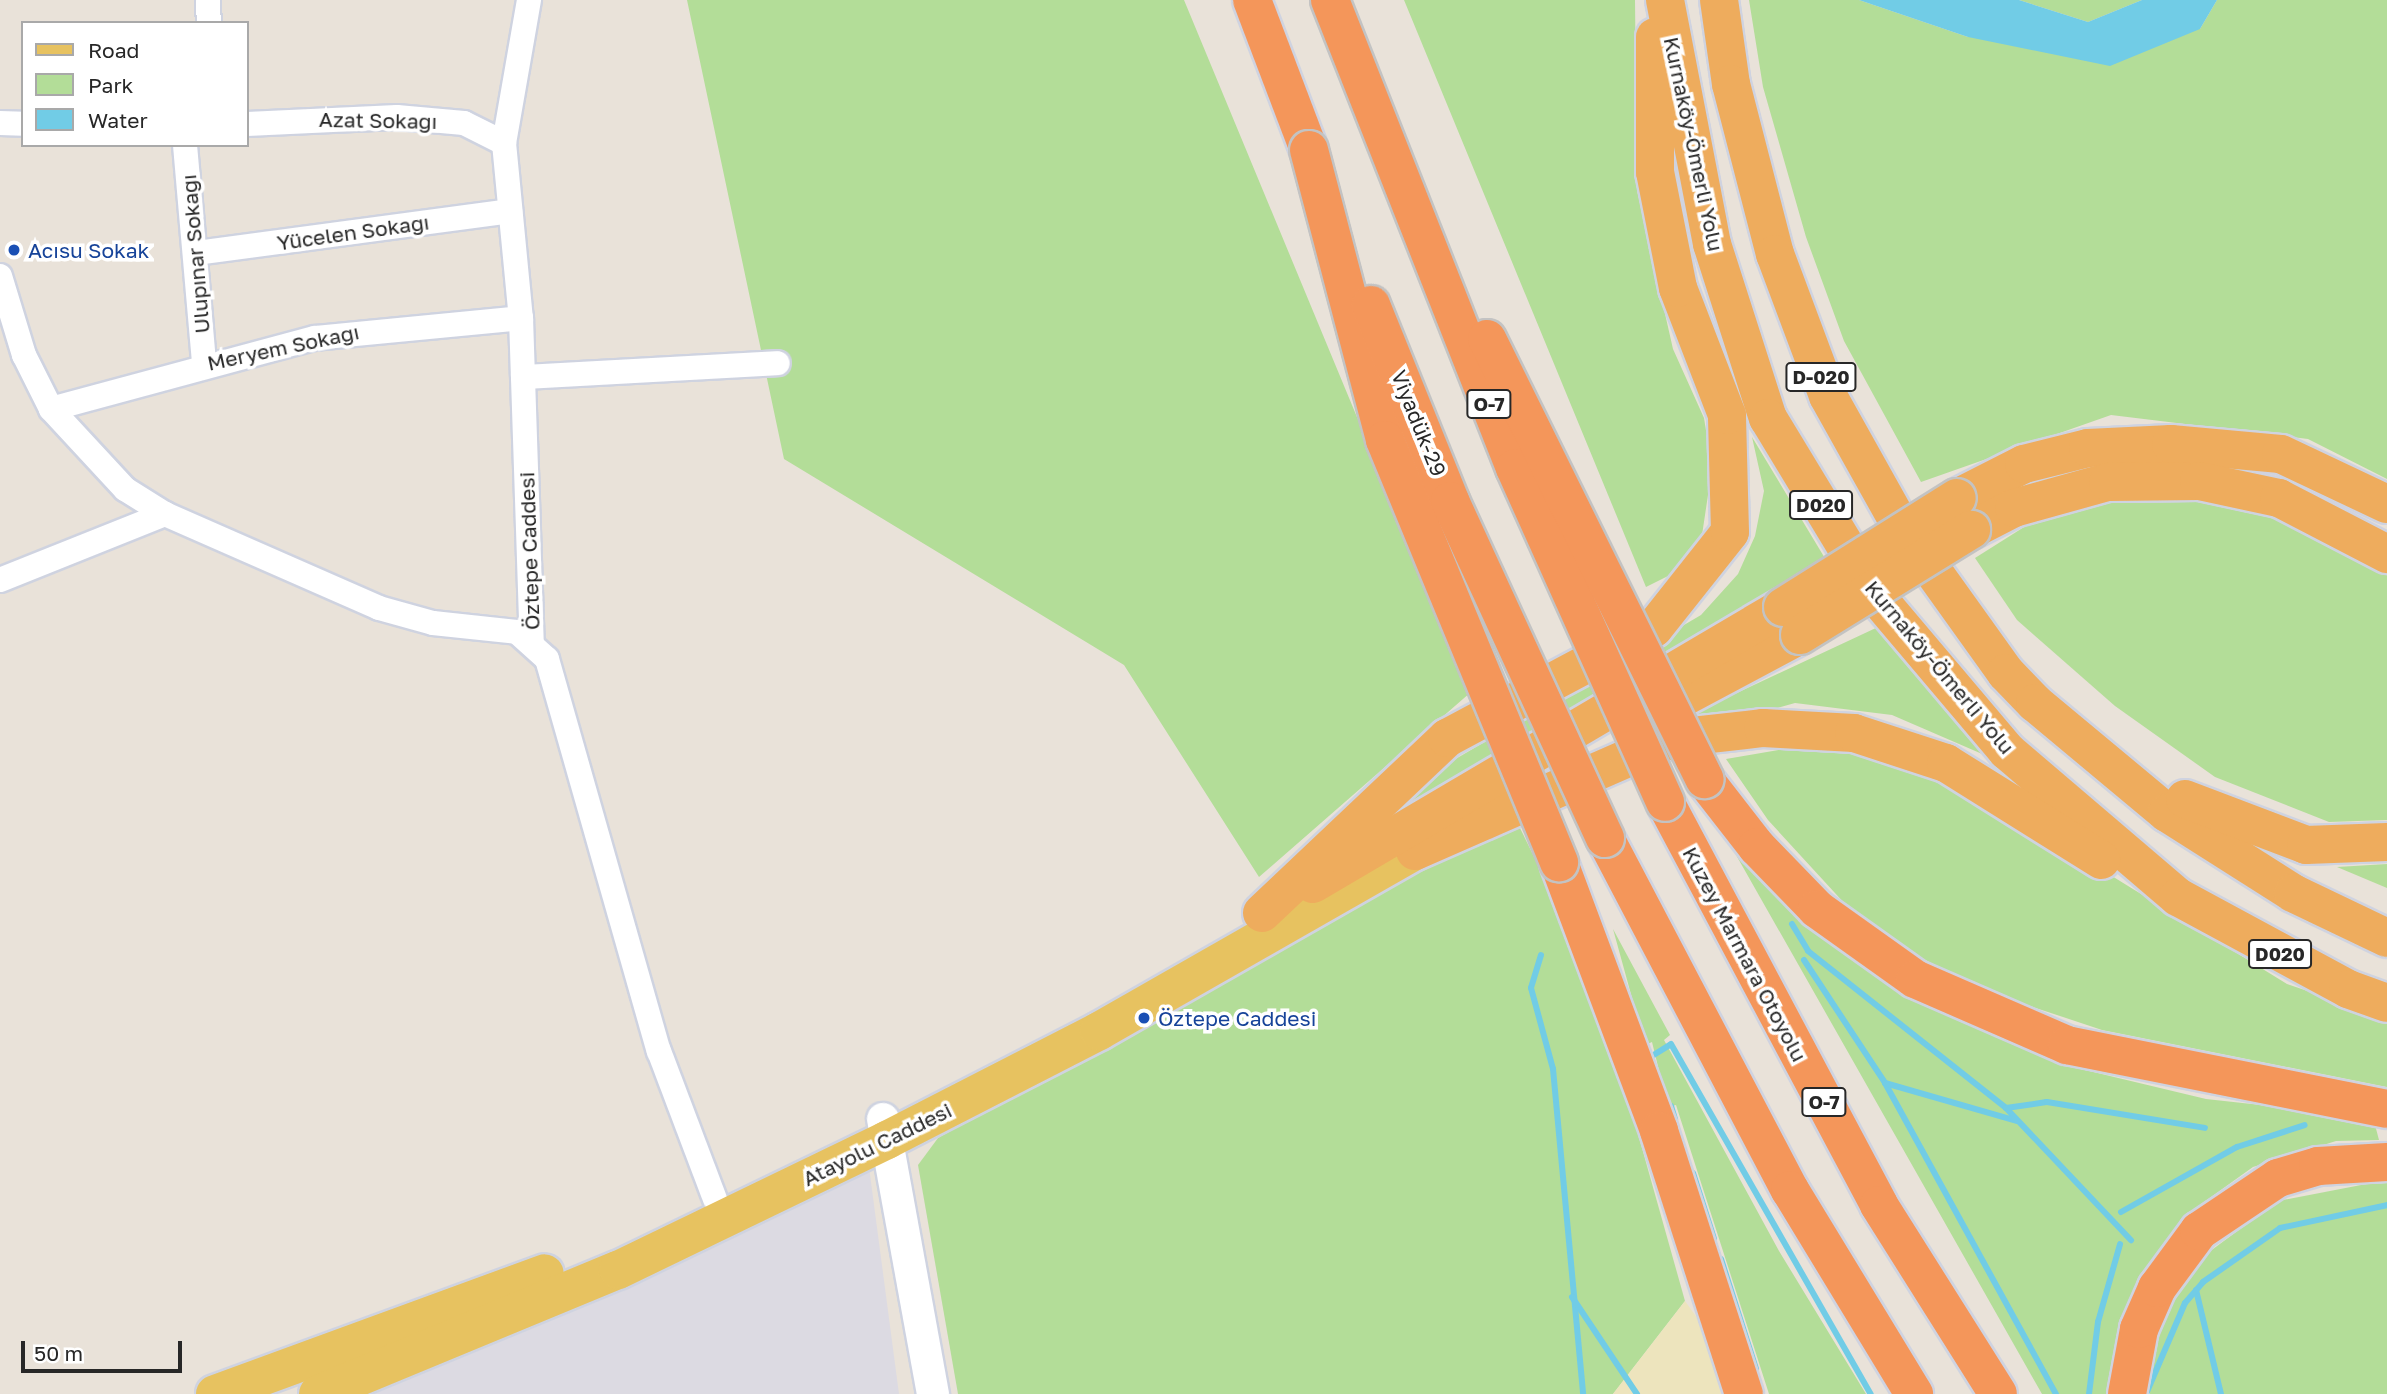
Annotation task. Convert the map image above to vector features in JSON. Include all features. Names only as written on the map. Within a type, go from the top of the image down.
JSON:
[{"type":"highway","name":"Viyadük-29","points":[[1252,0],[1309,150],[1450,501],[1605,838],[1790,1190],[1914,1394]]},
{"type":"highway","name":"O-7","points":[[1330,0],[1379,128]]},
{"type":"highway","points":[[1262,913],[1447,738],[1654,628],[1730,533],[1727,415],[1678,288],[1655,172],[1657,0]]},
{"type":"highway","name":"Kurnaköy-Ömerli Yolu","points":[[1665,0],[1712,244],[1768,418],[1876,596],[2007,751],[2178,897],[2347,989],[2387,1003]]},
{"type":"highway","name":"D-020","points":[[1719,0],[1731,84],[1776,254],[1828,397],[1900,525],[2006,673],[2035,703]]},
{"type":"highway","points":[[1379,128],[1704,779],[1756,846],[1817,909],[1915,979],[2067,1045],[2387,1109]]},
{"type":"highway","name":"Kuzey Marmara Otoyolu","points":[[1379,128],[1515,468],[1665,802],[1879,1205],[1998,1394]]},
{"type":"highway","points":[[1309,150],[1385,440],[1559,863],[1659,1131],[1744,1394]]},
{"type":"highway","points":[[1415,851],[1479,808],[1964,514],[2024,464],[2088,448],[2171,444],[2281,454],[2387,504]]},
{"type":"highway","points":[[1964,514],[2014,508],[2108,482],[2199,481],[2279,498],[2387,554]]},
{"type":"highway","points":[[1262,913],[1791,621]]},
{"type":"highway","points":[[2035,703],[2168,791],[2232,823],[2306,845],[2387,842]]},
{"type":"highway","name":"D020","points":[[2035,703],[2167,813],[2293,893],[2387,938]]},
{"type":"highway","points":[[1415,851],[1674,738],[1763,728],[1854,733],[1946,763],[2108,865],[2178,897]]},
{"type":"highway","points":[[2127,1394],[2139,1329],[2157,1288],[2199,1231],[2278,1178],[2318,1166],[2387,1162]]},
{"type":"main road","name":"Atayolu Caddesi","points":[[215,1394],[655,1230],[715,1199],[885,1129],[1099,1031],[1415,851]]},
{"type":"main road","name":"Atayolu Caddesi","points":[[318,1394],[618,1270],[1061,1033],[1262,913]]},
{"type":"street","points":[[208,0],[209,21]]},
{"type":"street","name":"Öztepe Caddesi","points":[[529,0],[504,143],[521,318],[532,643],[558,678],[659,1051],[715,1199]]},
{"type":"street","name":"Azat Sokağı","points":[[248,124],[397,117],[464,123],[504,143]]},
{"type":"street","points":[[0,123],[21,124]]},
{"type":"street","name":"Ulupınar Sokağı","points":[[185,147],[204,363]]},
{"type":"street","name":"Yücelen Sokağı","points":[[196,253],[510,211]]},
{"type":"street","points":[[0,276],[24,355],[51,409],[96,464],[165,514],[379,608],[433,623],[500,628],[532,643]]},
{"type":"street","name":"Meryem Sokağı","points":[[51,409],[204,363],[357,330],[521,318]]},
{"type":"street","points":[[523,377],[778,363]]},
{"type":"street","points":[[0,580],[165,514]]},
{"type":"street","points":[[885,1129],[933,1394]]},
{"type":"shaded area","points":[[867,1152],[899,1394],[344,1394]]},
{"type":"green space","points":[[687,0],[1184,0],[1471,692],[1259,877],[1124,665],[784,459]]},
{"type":"green space","points":[[1404,0],[1635,0],[1637,190],[1673,349],[1704,418],[1712,468],[1701,542],[1676,572],[1646,587]]},
{"type":"green space","points":[[1749,0],[1859,0],[1968,37],[2200,29],[2217,0],[2387,0],[2387,479],[2308,439],[2111,415],[1921,482],[1844,341],[1806,237],[1763,87]]},
{"type":"green space","points":[[2019,0],[2142,0],[2088,22]]},
{"type":"green space","points":[[1752,437],[1826,560],[1385,828],[1447,764],[1701,615],[1738,574],[1755,536],[1764,491]]},
{"type":"green space","points":[[2130,484],[2215,486],[2387,570],[2387,820],[2329,822],[2215,777],[2115,706],[2017,620],[1975,558],[2043,515]]},
{"type":"green space","points":[[1878,627],[2003,763],[1892,715],[1795,703],[1598,758]]},
{"type":"green space","points":[[1814,744],[1913,769],[1995,804],[2287,984],[2387,1018],[2387,1087],[2102,1030],[1991,993],[1913,954],[1846,905],[1768,820],[1726,759]]},
{"type":"green space","points":[[1518,824],[1565,920],[1620,1070],[1685,1301],[1613,1394],[958,1394],[918,1165],[938,1138],[1341,905]]},
{"type":"green space","points":[[1727,839],[1833,944],[1926,1006],[2064,1065],[2206,1099],[2341,1114],[2374,1121],[2379,1140],[2336,1141],[2253,1167],[2190,1212],[2129,1299],[2108,1394],[2042,1394]]},
{"type":"green space","points":[[2387,864],[2387,888],[2337,867]]},
{"type":"green space","points":[[1613,929],[1670,1035],[1664,1040],[1779,1251],[1866,1394],[1769,1394],[1676,1105],[1668,1107],[1652,1042],[1645,1045]]},
{"type":"green space","points":[[2387,1180],[2387,1394],[2150,1394],[2146,1382],[2158,1335],[2180,1287],[2209,1252],[2278,1201]]},
{"type":"sand","points":[[1685,1301],[1705,1329],[1721,1394],[1613,1394]]},
{"type":"water","points":[[1859,0],[2019,0],[2088,22],[2142,0],[2217,0],[2200,29],[2110,66],[1968,37]]},
{"type":"waterway","points":[[1792,924],[1808,951],[2006,1108],[2131,1240]]},
{"type":"waterway","points":[[1541,955],[1531,988],[1553,1069],[1583,1394]]},
{"type":"waterway","points":[[1804,960],[1885,1083],[2056,1394]]},
{"type":"waterway","points":[[1652,1056],[1671,1044],[1871,1394]]},
{"type":"waterway","points":[[1885,1083],[2017,1121]]},
{"type":"waterway","points":[[2006,1108],[2047,1102],[2205,1128]]},
{"type":"waterway","points":[[1671,1106],[1675,1119]]},
{"type":"waterway","points":[[2121,1212],[2237,1147],[2305,1125]]},
{"type":"waterway","points":[[1693,1173],[1714,1239]]},
{"type":"waterway","points":[[2146,1394],[2185,1303],[2203,1282],[2280,1228],[2387,1205]]},
{"type":"waterway","points":[[2089,1394],[2098,1322],[2120,1244]]},
{"type":"waterway","points":[[1721,1259],[1756,1369]]},
{"type":"waterway","points":[[2196,1290],[2221,1394]]},
{"type":"waterway","points":[[1572,1297],[1637,1394]]},
{"type":"place","name":"Acısu Sokak","points":[[14,250]]},
{"type":"place","name":"Öztepe Caddesi","points":[[1144,1018]]}]
